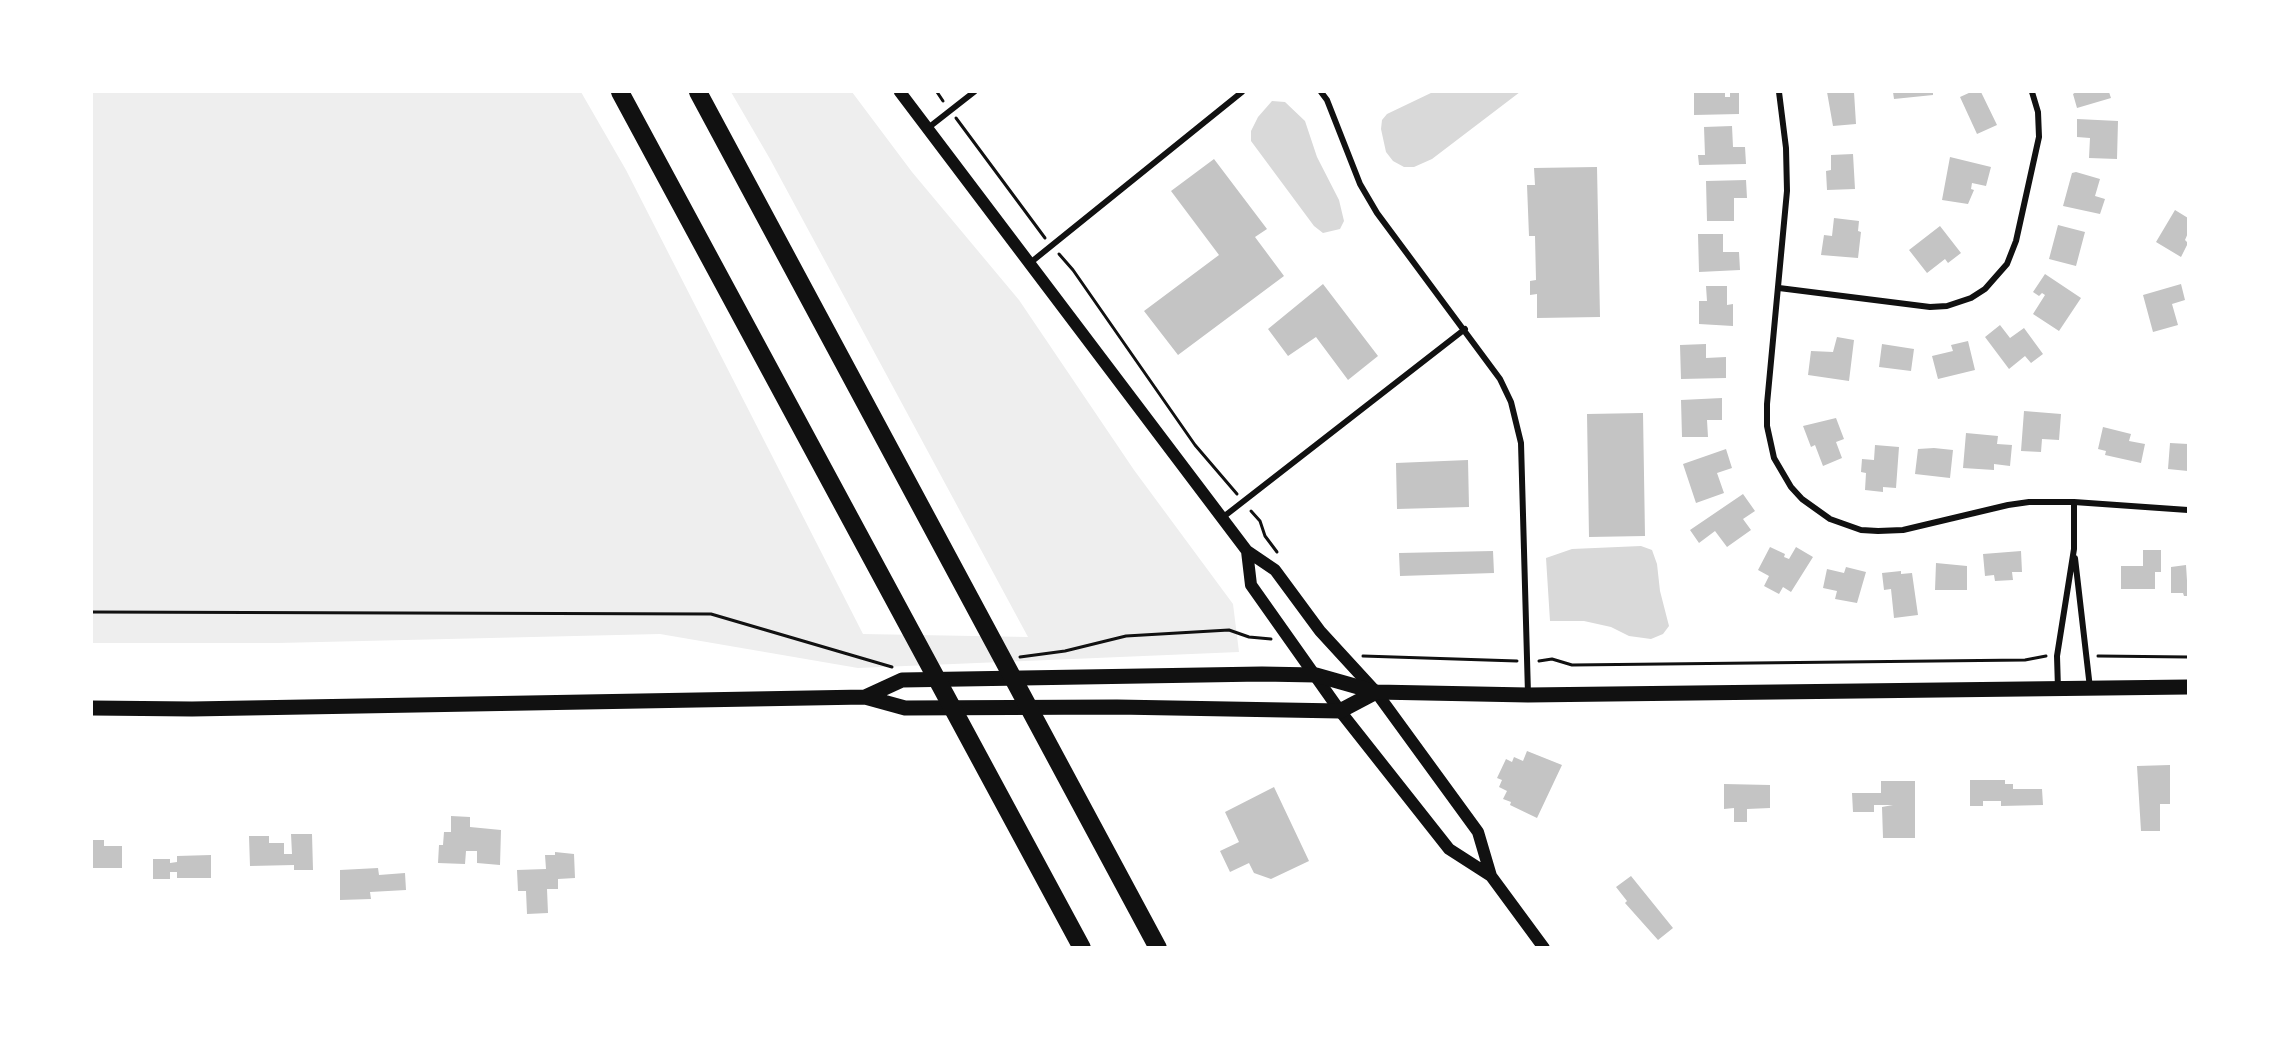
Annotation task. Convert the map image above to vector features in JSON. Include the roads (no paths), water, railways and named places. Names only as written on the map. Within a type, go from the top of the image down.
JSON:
[{"type":"highway","points":[[620,92],[1082,948]]},
{"type":"highway","points":[[698,92],[1158,948]]},
{"type":"main road","points":[[900,92],[1247,551],[1275,570],[1320,631],[1376,692],[1478,832],[1491,876],[1544,948]]},
{"type":"main road","points":[[1247,551],[1251,585],[1340,711],[1449,849],[1491,876]]},
{"type":"main road","points":[[865,697],[902,680],[1316,675],[1376,692],[1528,695],[2188,687]]},
{"type":"main road","points":[[92,708],[227,708],[865,697],[905,708],[1117,707],[1340,711],[1376,692]]},
{"type":"street","points":[[928,128],[974,92]]},
{"type":"street","points":[[1030,263],[1242,92]]},
{"type":"street","points":[[1321,92],[1327,100],[1360,184],[1377,213],[1465,329],[1500,380],[1511,402],[1520,435],[1528,695]]},
{"type":"street","points":[[1779,92],[1786,148],[1787,191],[1767,404],[1768,434],[1782,472],[1791,487],[1815,510],[1830,519],[1861,530],[1894,531],[2008,505],[2074,502],[2188,510]]},
{"type":"street","points":[[1779,288],[1930,307],[1947,306],[1971,298],[1985,289],[2007,264],[2016,241],[2039,137],[2038,112],[2032,92]]},
{"type":"street","points":[[1222,519],[1465,329]]},
{"type":"street","points":[[2074,502],[2074,549],[2090,688]]},
{"type":"street","points":[[2058,689],[2057,656],[2074,549]]}]
